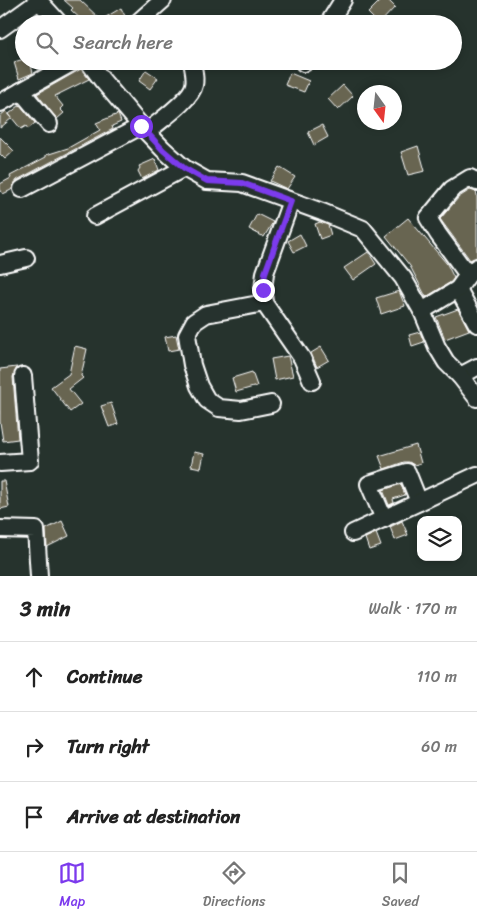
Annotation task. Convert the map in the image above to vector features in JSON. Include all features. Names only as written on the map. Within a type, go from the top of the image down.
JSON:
[{"type":"street","points":[[146,15],[163,0]]},
{"type":"street","points":[[334,15],[343,0]]},
{"type":"street","points":[[20,15],[39,1],[52,15]]},
{"type":"street","points":[[0,29],[15,18]]},
{"type":"street","points":[[0,103],[59,70]]},
{"type":"street","points":[[95,70],[163,150],[184,168],[207,181],[242,183],[363,229],[402,278],[422,311],[437,347],[446,362],[477,398]]},
{"type":"street","points":[[22,189],[144,129],[188,96],[194,86],[194,70]]},
{"type":"street","points":[[21,91],[49,124]]},
{"type":"street","points":[[95,216],[184,168]]},
{"type":"street","points":[[422,311],[458,288],[472,271],[438,234],[428,218],[452,188],[470,178],[477,182]]},
{"type":"street","points":[[291,201],[265,273],[264,304],[302,358],[312,382]]},
{"type":"street","points":[[0,264],[26,258]]},
{"type":"street","points":[[458,288],[477,324]]},
{"type":"street","points":[[264,304],[206,314],[194,322],[187,335],[192,365],[199,386],[207,400],[219,408],[240,410],[272,404]]},
{"type":"street","points":[[460,376],[477,367]]},
{"type":"street","points":[[0,463],[30,461],[23,376]]},
{"type":"street","points":[[384,519],[369,484],[407,472],[419,502]]},
{"type":"street","points":[[353,534],[477,475]]},
{"type":"street","points":[[0,529],[36,530],[39,576]]},
{"type":"building","points":[[64,0],[80,0],[96,15],[76,15],[71,10],[73,8]]},
{"type":"building","points":[[381,0],[388,0],[395,7],[387,15],[370,15],[368,13]]},
{"type":"building","points":[[121,8],[124,15],[109,15]]},
{"type":"building","points":[[16,70],[32,70],[33,73],[19,79]]},
{"type":"building","points":[[79,70],[82,70],[89,79],[55,96],[63,106],[60,109],[64,113],[57,119],[37,94]]},
{"type":"building","points":[[146,70],[158,78],[150,89],[139,81]]},
{"type":"building","points":[[290,73],[309,81],[304,92],[285,85]]},
{"type":"building","points":[[343,85],[353,96],[338,110],[328,99]]},
{"type":"building","points":[[20,105],[35,123],[28,129],[26,126],[21,129],[9,114]]},
{"type":"building","points":[[6,111],[12,118],[0,128],[0,116]]},
{"type":"building","points":[[118,114],[121,122],[112,126],[113,129],[17,180],[11,190],[3,194],[0,184],[11,178],[10,176],[46,157],[46,155],[68,148],[100,130],[96,123]]},
{"type":"building","points":[[322,125],[328,137],[314,145],[308,132]]},
{"type":"building","points":[[0,137],[14,151],[5,159],[0,154]]},
{"type":"building","points":[[418,146],[425,171],[408,175],[401,152]]},
{"type":"building","points":[[155,159],[159,170],[142,179],[138,171],[139,166]]},
{"type":"building","points":[[279,167],[295,177],[287,189],[270,181]]},
{"type":"building","points":[[470,190],[476,192],[477,195],[477,257],[470,260],[440,219],[459,197]]},
{"type":"building","points":[[257,214],[273,222],[264,237],[249,229]]},
{"type":"building","points":[[408,218],[447,264],[454,278],[451,282],[426,297],[410,266],[386,236]]},
{"type":"building","points":[[320,222],[328,225],[331,235],[320,239],[315,224]]},
{"type":"building","points":[[300,234],[306,246],[294,252],[288,241]]},
{"type":"building","points":[[368,252],[376,264],[353,280],[344,268]]},
{"type":"building","points":[[399,291],[405,306],[381,314],[376,298]]},
{"type":"building","points":[[458,309],[469,330],[445,339],[436,317]]},
{"type":"building","points":[[420,332],[424,342],[412,346],[409,335]]},
{"type":"building","points":[[176,335],[179,349],[168,351],[165,337]]},
{"type":"building","points":[[75,346],[87,349],[81,376],[83,378],[69,389],[81,404],[70,412],[51,387],[69,374]]},
{"type":"building","points":[[321,347],[329,360],[317,367],[311,353]]},
{"type":"building","points":[[288,356],[293,376],[275,380],[271,359]]},
{"type":"building","points":[[17,367],[13,377],[18,439],[3,441],[0,422],[0,369]]},
{"type":"building","points":[[252,372],[257,386],[236,392],[232,378]]},
{"type":"building","points":[[111,403],[118,424],[109,427],[101,406]]},
{"type":"building","points":[[416,445],[421,463],[414,465],[404,462],[384,469],[379,456]]},
{"type":"building","points":[[194,452],[204,454],[201,468],[191,466]]},
{"type":"building","points":[[0,481],[4,481],[9,507],[0,509]]},
{"type":"building","points":[[401,484],[405,495],[393,499],[394,503],[389,505],[383,490]]},
{"type":"building","points":[[62,521],[69,536],[47,547],[46,529]]},
{"type":"building","points":[[402,521],[408,535],[395,540],[390,527]]},
{"type":"building","points":[[376,533],[381,546],[369,550],[365,538]]},
{"type":"route","points":[[141,126],[163,150],[184,168],[207,181],[242,183],[291,201],[265,273],[263,290]]}]
